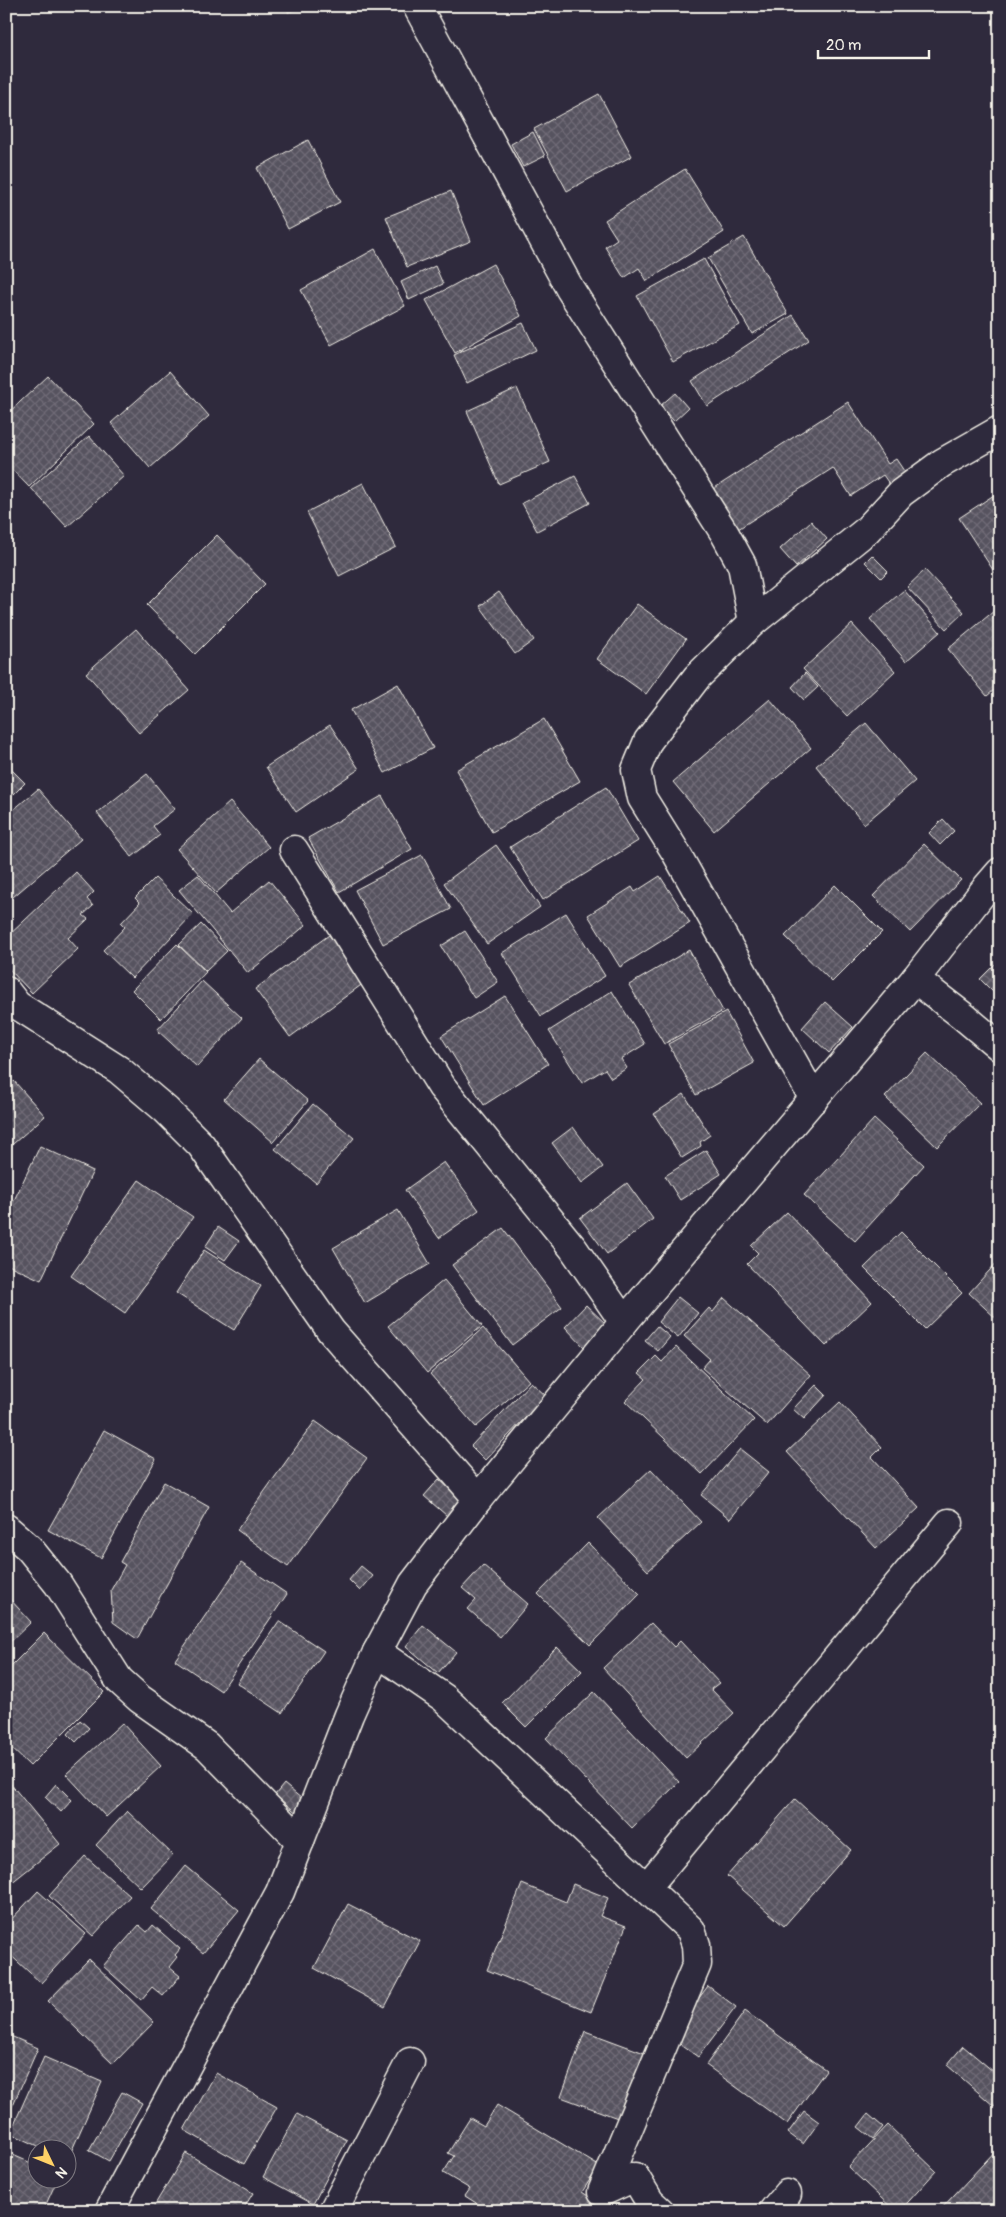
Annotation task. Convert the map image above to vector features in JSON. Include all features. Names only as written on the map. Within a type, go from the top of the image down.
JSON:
[{"type":"street","points":[[417,6],[570,289],[725,534],[742,565],[753,622]]},
{"type":"street","points":[[814,1099],[675,851],[642,798],[636,770],[648,741],[697,677],[753,622],[866,531],[901,493],[942,463],[1000,430]]},
{"type":"street","points":[[294,850],[442,1087],[573,1248],[624,1322]]},
{"type":"street","points":[[109,2211],[280,1892],[349,1715],[377,1652],[413,1584],[478,1499],[624,1322],[915,979],[986,887],[1000,872]]},
{"type":"street","points":[[915,979],[964,1016],[1000,1047]]},
{"type":"street","points":[[6,991],[17,1005],[120,1070],[166,1110],[201,1145],[331,1330],[478,1499]]},
{"type":"street","points":[[646,1888],[949,1523]]},
{"type":"street","points":[[6,1528],[29,1548],[58,1584],[119,1680],[140,1699],[207,1746],[300,1841]]},
{"type":"street","points":[[377,1652],[444,1698],[691,1930],[696,1945],[696,1964],[602,2192],[635,2177],[650,2202],[660,2211]]},
{"type":"street","points":[[333,2211],[410,2062]]},
{"type":"building","points":[[287,6],[310,6],[288,12]]},
{"type":"building","points":[[599,94],[632,156],[567,191],[534,129]]},
{"type":"building","points":[[533,132],[545,156],[523,167],[511,144]]},
{"type":"building","points":[[308,140],[340,202],[288,229],[257,168]]},
{"type":"building","points":[[685,169],[724,232],[647,281],[639,268],[624,278],[605,247],[617,239],[605,220]]},
{"type":"building","points":[[451,191],[471,241],[407,267],[386,217]]},
{"type":"building","points":[[744,237],[788,314],[752,334],[708,258]]},
{"type":"building","points":[[375,249],[405,306],[331,345],[301,290]]},
{"type":"building","points":[[704,259],[740,325],[673,362],[637,296]]},
{"type":"building","points":[[493,264],[521,316],[455,353],[426,300]]},
{"type":"building","points":[[435,266],[443,284],[409,300],[401,282]]},
{"type":"building","points":[[793,315],[809,340],[707,406],[692,381]]},
{"type":"building","points":[[523,323],[536,350],[467,383],[454,355]]},
{"type":"building","points":[[170,371],[209,416],[150,468],[111,423]]},
{"type":"building","points":[[48,376],[94,424],[29,487],[6,463],[6,415]]},
{"type":"building","points":[[517,388],[550,462],[499,484],[467,411]]},
{"type":"building","points":[[675,393],[688,408],[674,421],[660,406]]},
{"type":"building","points":[[848,402],[888,464],[896,459],[906,474],[890,485],[883,475],[851,496],[833,468],[735,531],[710,491]]},
{"type":"building","points":[[89,436],[124,476],[67,527],[31,488]]},
{"type":"building","points":[[575,476],[590,503],[537,531],[522,503]]},
{"type":"building","points":[[363,483],[396,547],[339,576],[307,512]]},
{"type":"building","points":[[1000,491],[1000,570],[995,573],[959,518]]},
{"type":"building","points":[[811,521],[827,539],[796,567],[780,549]]},
{"type":"building","points":[[217,535],[265,584],[195,654],[147,605]]},
{"type":"building","points":[[872,555],[888,571],[881,578],[865,562]]},
{"type":"building","points":[[925,570],[964,612],[946,629],[907,587]]},
{"type":"building","points":[[904,590],[940,632],[906,661],[870,619]]},
{"type":"building","points":[[499,592],[534,640],[515,654],[480,606]]},
{"type":"building","points":[[637,604],[686,639],[646,694],[597,659]]},
{"type":"building","points":[[1000,606],[1000,685],[987,696],[948,649]]},
{"type":"building","points":[[852,624],[895,671],[847,716],[803,669]]},
{"type":"building","points":[[136,629],[189,690],[139,733],[86,673]]},
{"type":"building","points":[[805,673],[818,687],[804,700],[792,687]]},
{"type":"building","points":[[398,684],[433,748],[385,773],[351,710]]},
{"type":"building","points":[[770,699],[811,748],[714,831],[673,782]]},
{"type":"building","points":[[544,719],[580,781],[492,832],[456,770]]},
{"type":"building","points":[[866,723],[915,781],[864,824],[816,766]]},
{"type":"building","points":[[330,725],[359,769],[296,812],[266,767]]},
{"type":"building","points":[[6,764],[25,783],[6,802]]},
{"type":"building","points":[[147,774],[175,809],[153,826],[160,835],[132,857],[97,813]]},
{"type":"building","points":[[606,787],[638,841],[543,900],[510,847]]},
{"type":"building","points":[[38,789],[81,839],[6,903],[6,816]]},
{"type":"building","points":[[382,796],[412,849],[339,892],[308,838]]},
{"type":"building","points":[[230,802],[269,847],[216,893],[177,849]]},
{"type":"building","points":[[943,819],[954,831],[940,845],[929,833]]},
{"type":"building","points":[[924,844],[961,880],[910,932],[873,896]]},
{"type":"building","points":[[496,845],[540,907],[487,944],[444,883]]},
{"type":"building","points":[[422,855],[451,909],[383,944],[355,890]]},
{"type":"building","points":[[76,872],[94,892],[87,899],[93,906],[83,915],[88,919],[68,938],[78,949],[32,993],[6,966],[6,938]]},
{"type":"building","points":[[198,875],[230,913],[269,880],[306,925],[248,973],[179,890]]},
{"type":"building","points":[[660,876],[690,923],[620,967],[588,915],[632,887],[635,892]]},
{"type":"building","points":[[155,878],[193,914],[132,978],[103,950],[125,927],[121,923],[140,903],[135,898]]},
{"type":"building","points":[[835,885],[882,932],[832,982],[785,936]]},
{"type":"building","points":[[566,913],[605,976],[541,1016],[502,953]]},
{"type":"building","points":[[201,924],[227,951],[206,971],[179,945]]},
{"type":"building","points":[[465,931],[498,982],[474,998],[441,946]]},
{"type":"building","points":[[329,935],[364,983],[290,1037],[255,989]]},
{"type":"building","points":[[177,944],[206,972],[161,1019],[132,990]]},
{"type":"building","points":[[689,950],[723,1011],[664,1044],[629,985]]},
{"type":"building","points":[[1000,959],[1000,999],[980,979]]},
{"type":"building","points":[[202,981],[242,1018],[197,1067],[157,1030]]},
{"type":"building","points":[[612,991],[645,1044],[621,1059],[627,1068],[611,1078],[605,1069],[582,1083],[549,1031]]},
{"type":"building","points":[[505,996],[548,1064],[484,1105],[441,1036]]},
{"type":"building","points":[[825,1002],[853,1027],[829,1053],[802,1028]]},
{"type":"building","points":[[726,1012],[754,1063],[696,1095],[668,1044]]},
{"type":"building","points":[[927,1053],[980,1103],[937,1147],[885,1097]]},
{"type":"building","points":[[259,1059],[308,1101],[273,1142],[224,1099]]},
{"type":"building","points":[[14,1081],[45,1116],[6,1150],[6,1088]]},
{"type":"building","points":[[684,1094],[710,1135],[700,1142],[701,1146],[682,1158],[654,1114]]},
{"type":"building","points":[[313,1104],[354,1138],[316,1183],[275,1149]]},
{"type":"building","points":[[874,1119],[924,1165],[855,1241],[804,1195]]},
{"type":"building","points":[[573,1127],[603,1167],[582,1183],[552,1143]]},
{"type":"building","points":[[40,1146],[93,1171],[41,1280],[6,1264],[6,1217]]},
{"type":"building","points":[[706,1150],[721,1174],[680,1200],[665,1176]]},
{"type":"building","points":[[444,1162],[479,1210],[439,1238],[405,1190]]},
{"type":"building","points":[[139,1180],[193,1217],[125,1313],[71,1276]]},
{"type":"building","points":[[627,1183],[653,1219],[607,1254],[580,1218]]},
{"type":"building","points":[[398,1210],[430,1264],[365,1303],[333,1248]]},
{"type":"building","points":[[787,1212],[872,1302],[826,1346],[747,1264],[758,1253],[751,1246]]},
{"type":"building","points":[[218,1227],[239,1241],[225,1260],[205,1247]]},
{"type":"building","points":[[503,1228],[562,1307],[512,1345],[452,1265]]},
{"type":"building","points":[[901,1232],[962,1293],[925,1329],[864,1268]]},
{"type":"building","points":[[204,1250],[261,1286],[234,1330],[176,1293]]},
{"type":"building","points":[[1000,1259],[1000,1322],[969,1293]]},
{"type":"building","points":[[444,1280],[482,1326],[427,1373],[388,1326]]},
{"type":"building","points":[[678,1297],[698,1313],[678,1338],[658,1322]]},
{"type":"building","points":[[724,1298],[811,1375],[767,1425],[702,1368],[710,1359],[684,1336],[709,1308],[713,1312]]},
{"type":"building","points":[[586,1305],[607,1325],[584,1347],[565,1327]]},
{"type":"building","points":[[657,1326],[670,1337],[658,1351],[645,1340]]},
{"type":"building","points":[[483,1328],[529,1381],[476,1427],[430,1374]]},
{"type":"building","points":[[676,1347],[754,1420],[702,1474],[625,1401],[646,1379],[639,1373],[656,1356],[662,1362]]},
{"type":"building","points":[[531,1382],[546,1396],[485,1460],[471,1446]]},
{"type":"building","points":[[816,1385],[826,1395],[804,1419],[793,1409]]},
{"type":"building","points":[[840,1402],[882,1447],[872,1457],[919,1508],[876,1548],[787,1452]]},
{"type":"building","points":[[315,1421],[367,1458],[288,1567],[237,1530]]},
{"type":"building","points":[[104,1430],[156,1459],[101,1558],[48,1530]]},
{"type":"building","points":[[740,1449],[769,1472],[730,1519],[701,1495]]},
{"type":"building","points":[[651,1469],[701,1522],[648,1571],[598,1518]]},
{"type":"building","points":[[439,1479],[468,1505],[454,1522],[424,1496]]},
{"type":"building","points":[[164,1482],[209,1507],[137,1639],[113,1622],[111,1590],[125,1565],[120,1562]]},
{"type":"building","points":[[588,1543],[640,1594],[590,1645],[538,1594]]},
{"type":"building","points":[[241,1563],[287,1594],[221,1691],[175,1660]]},
{"type":"building","points":[[483,1565],[528,1604],[500,1637],[468,1609],[476,1600],[462,1588]]},
{"type":"building","points":[[361,1566],[373,1576],[360,1591],[349,1580]]},
{"type":"building","points":[[9,1598],[31,1622],[6,1646],[6,1601]]},
{"type":"building","points":[[279,1621],[324,1651],[282,1713],[237,1683]]},
{"type":"building","points":[[651,1623],[674,1647],[680,1641],[719,1683],[711,1689],[734,1713],[686,1758],[603,1668]]},
{"type":"building","points":[[423,1625],[456,1652],[438,1673],[406,1646]]},
{"type":"building","points":[[44,1633],[104,1692],[30,1766],[6,1743],[6,1671]]},
{"type":"building","points":[[557,1647],[582,1671],[526,1727],[502,1703]]},
{"type":"building","points":[[594,1692],[679,1782],[632,1828],[546,1738]]},
{"type":"building","points":[[80,1720],[89,1728],[76,1742],[68,1734]]},
{"type":"building","points":[[122,1723],[161,1766],[106,1817],[66,1774]]},
{"type":"building","points":[[10,1783],[60,1844],[6,1887],[6,1786]]},
{"type":"building","points":[[56,1784],[72,1800],[61,1812],[45,1797]]},
{"type":"building","points":[[284,1784],[308,1804],[298,1814],[275,1795]]},
{"type":"building","points":[[795,1799],[851,1850],[784,1926],[727,1876]]},
{"type":"building","points":[[127,1811],[173,1855],[141,1888],[96,1845]]},
{"type":"building","points":[[85,1856],[130,1896],[93,1936],[49,1896]]},
{"type":"building","points":[[186,1866],[239,1910],[203,1953],[151,1909]]},
{"type":"building","points":[[522,1884],[566,1902],[573,1884],[608,1898],[600,1916],[626,1926],[591,2012],[487,1970]]},
{"type":"building","points":[[38,1891],[86,1934],[41,1983],[6,1951],[6,1925]]},
{"type":"building","points":[[348,1904],[420,1941],[385,2007],[314,1968]]},
{"type":"building","points":[[139,1925],[147,1932],[153,1925],[180,1949],[175,1955],[177,1957],[169,1967],[180,1976],[163,1996],[152,1987],[141,2000],[103,1966]]},
{"type":"building","points":[[89,1959],[154,2022],[113,2064],[48,2001]]},
{"type":"building","points":[[708,1986],[736,2007],[698,2057],[670,2037]]},
{"type":"building","points":[[745,2011],[826,2070],[787,2124],[706,2065]]},
{"type":"building","points":[[585,2031],[647,2054],[623,2120],[561,2097]]},
{"type":"building","points":[[6,2034],[38,2048],[8,2116],[6,2115]]},
{"type":"building","points":[[963,2046],[1000,2077],[1000,2099],[994,2106],[947,2065]]},
{"type":"building","points":[[44,2057],[102,2082],[76,2140],[28,2141],[10,2133]]},
{"type":"building","points":[[216,2073],[277,2107],[244,2164],[184,2130]]},
{"type":"building","points":[[122,2092],[142,2103],[109,2161],[89,2150]]},
{"type":"building","points":[[497,2105],[599,2166],[582,2192],[594,2200],[587,2211],[489,2211],[465,2196],[470,2189],[443,2173],[454,2156],[448,2153],[470,2118],[484,2126]]},
{"type":"building","points":[[804,2111],[819,2122],[803,2144],[788,2133]]},
{"type":"building","points":[[297,2114],[347,2140],[313,2204],[263,2177]]},
{"type":"building","points":[[868,2114],[883,2127],[873,2139],[858,2127]]},
{"type":"building","points":[[888,2125],[936,2171],[900,2211],[895,2211],[848,2167]]},
{"type":"building","points":[[1000,2146],[1000,2211],[939,2211]]},
{"type":"building","points":[[6,2152],[28,2162],[28,2190],[52,2190],[43,2211],[6,2211]]},
{"type":"building","points":[[186,2153],[253,2193],[242,2211],[151,2211]]},
{"type":"building","points":[[832,2202],[844,2211],[826,2211]]}]
